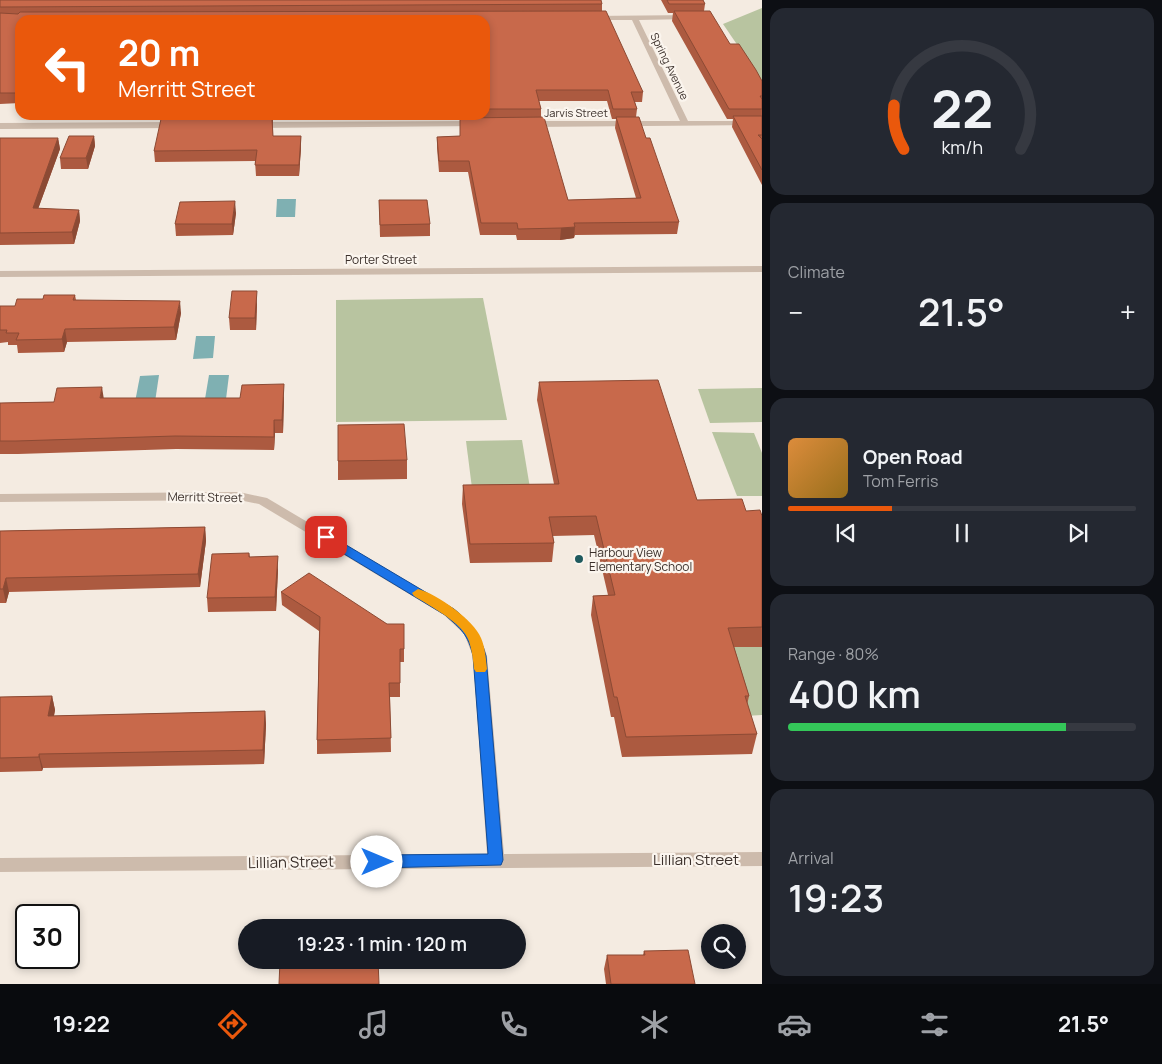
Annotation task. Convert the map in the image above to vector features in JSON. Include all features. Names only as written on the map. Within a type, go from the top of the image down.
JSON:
[{"type":"street","points":[[586,18],[700,17]]},
{"type":"street","name":"Spring Avenue","points":[[635,18],[686,123]]},
{"type":"street","name":"Jarvis Street","points":[[517,124],[762,123]]},
{"type":"street","points":[[248,125],[487,124]]},
{"type":"street","points":[[0,126],[189,125]]},
{"type":"street","name":"Porter Street","points":[[0,274],[762,269]]},
{"type":"street","name":"Merritt Street","points":[[0,498],[238,496],[263,501],[449,612],[467,627],[475,639],[480,656],[496,860]]},
{"type":"street","name":"Lillian Street","points":[[0,865],[762,858]]},
{"type":"green space","points":[[762,8],[762,81],[723,24]]},
{"type":"green space","points":[[483,298],[507,420],[336,422],[336,300]]},
{"type":"green space","points":[[762,388],[762,422],[710,423],[698,389]]},
{"type":"green space","points":[[712,432],[754,433],[762,453],[762,496],[737,496]]},
{"type":"green space","points":[[522,440],[531,494],[473,496],[466,441]]},
{"type":"green space","points":[[724,647],[762,647],[762,715],[745,716]]},
{"type":"water","points":[[277,199],[296,199],[295,217],[276,217]]},
{"type":"water","points":[[196,336],[215,336],[213,358],[193,359]]},
{"type":"water","points":[[159,375],[155,402],[135,402],[140,376]]},
{"type":"water","points":[[209,375],[229,375],[226,399],[205,399]]},
{"type":"building","points":[[0,0],[601,0],[602,4],[0,7]]},
{"type":"building","points":[[667,0],[703,0],[705,4],[669,4]]},
{"type":"building","points":[[606,11],[643,92],[631,92],[637,109],[613,109],[608,90],[536,90],[541,109],[490,109],[490,15],[15,15],[15,93],[0,93],[0,13],[18,14],[20,12]]},
{"type":"building","points":[[674,11],[710,11],[730,44],[739,44],[762,81],[762,96],[760,96],[762,99],[762,109],[729,109]]},
{"type":"building","points":[[733,116],[762,116],[762,135],[758,135],[762,139],[762,170]]},
{"type":"building","points":[[544,117],[568,200],[641,198],[616,117],[639,117],[646,138],[650,138],[679,222],[574,223],[575,227],[518,229],[517,223],[481,223],[469,161],[439,161],[437,137],[460,136],[460,120],[490,120],[490,118]]},
{"type":"building","points":[[161,120],[272,120],[273,136],[301,136],[299,165],[255,165],[257,150],[154,151]]},
{"type":"building","points":[[69,136],[94,136],[86,158],[60,158]]},
{"type":"building","points":[[0,138],[58,138],[33,208],[79,210],[72,232],[0,233]]},
{"type":"building","points":[[379,200],[427,200],[430,224],[380,225]]},
{"type":"building","points":[[235,201],[232,224],[175,224],[180,202]]},
{"type":"building","points":[[232,291],[257,291],[255,318],[229,318]]},
{"type":"building","points":[[44,295],[75,295],[73,300],[180,301],[174,327],[65,329],[62,339],[16,340],[19,333],[6,333],[7,330],[0,330],[0,306],[15,306],[17,299],[43,299]]},
{"type":"building","points":[[658,380],[697,500],[742,499],[746,511],[760,510],[762,516],[762,627],[728,628],[749,696],[745,696],[757,734],[626,737],[617,697],[614,697],[593,596],[615,595],[596,516],[549,517],[554,543],[470,544],[463,485],[559,484],[539,382]]},
{"type":"building","points":[[284,384],[282,420],[274,420],[274,437],[175,436],[0,441],[0,403],[54,402],[57,388],[102,387],[100,398],[240,398],[242,385]]},
{"type":"building","points":[[404,424],[407,460],[338,461],[338,425]]},
{"type":"building","points":[[205,527],[198,574],[6,578],[3,589],[0,589],[0,531]]},
{"type":"building","points":[[249,553],[249,557],[278,556],[275,597],[207,598],[212,554]]},
{"type":"building","points":[[309,573],[387,624],[404,624],[404,649],[400,649],[400,683],[389,683],[391,738],[317,740],[320,617],[281,592]]},
{"type":"building","points":[[52,696],[48,716],[265,711],[263,750],[39,754],[39,757],[0,758],[0,697]]},
{"type":"building","points":[[688,950],[695,984],[611,984],[607,955],[645,955],[644,951]]},
{"type":"building","points":[[280,969],[378,969],[379,984],[279,984]]},
{"type":"slow traffic","points":[[418,593],[449,612],[467,627],[475,639],[480,656],[481,669]]},
{"type":"place","name":"Harbour View Elementary School","points":[[579,559]]},
{"type":"route","points":[[326,537],[449,612],[467,627],[475,639],[480,656],[496,860],[377,862]]}]
